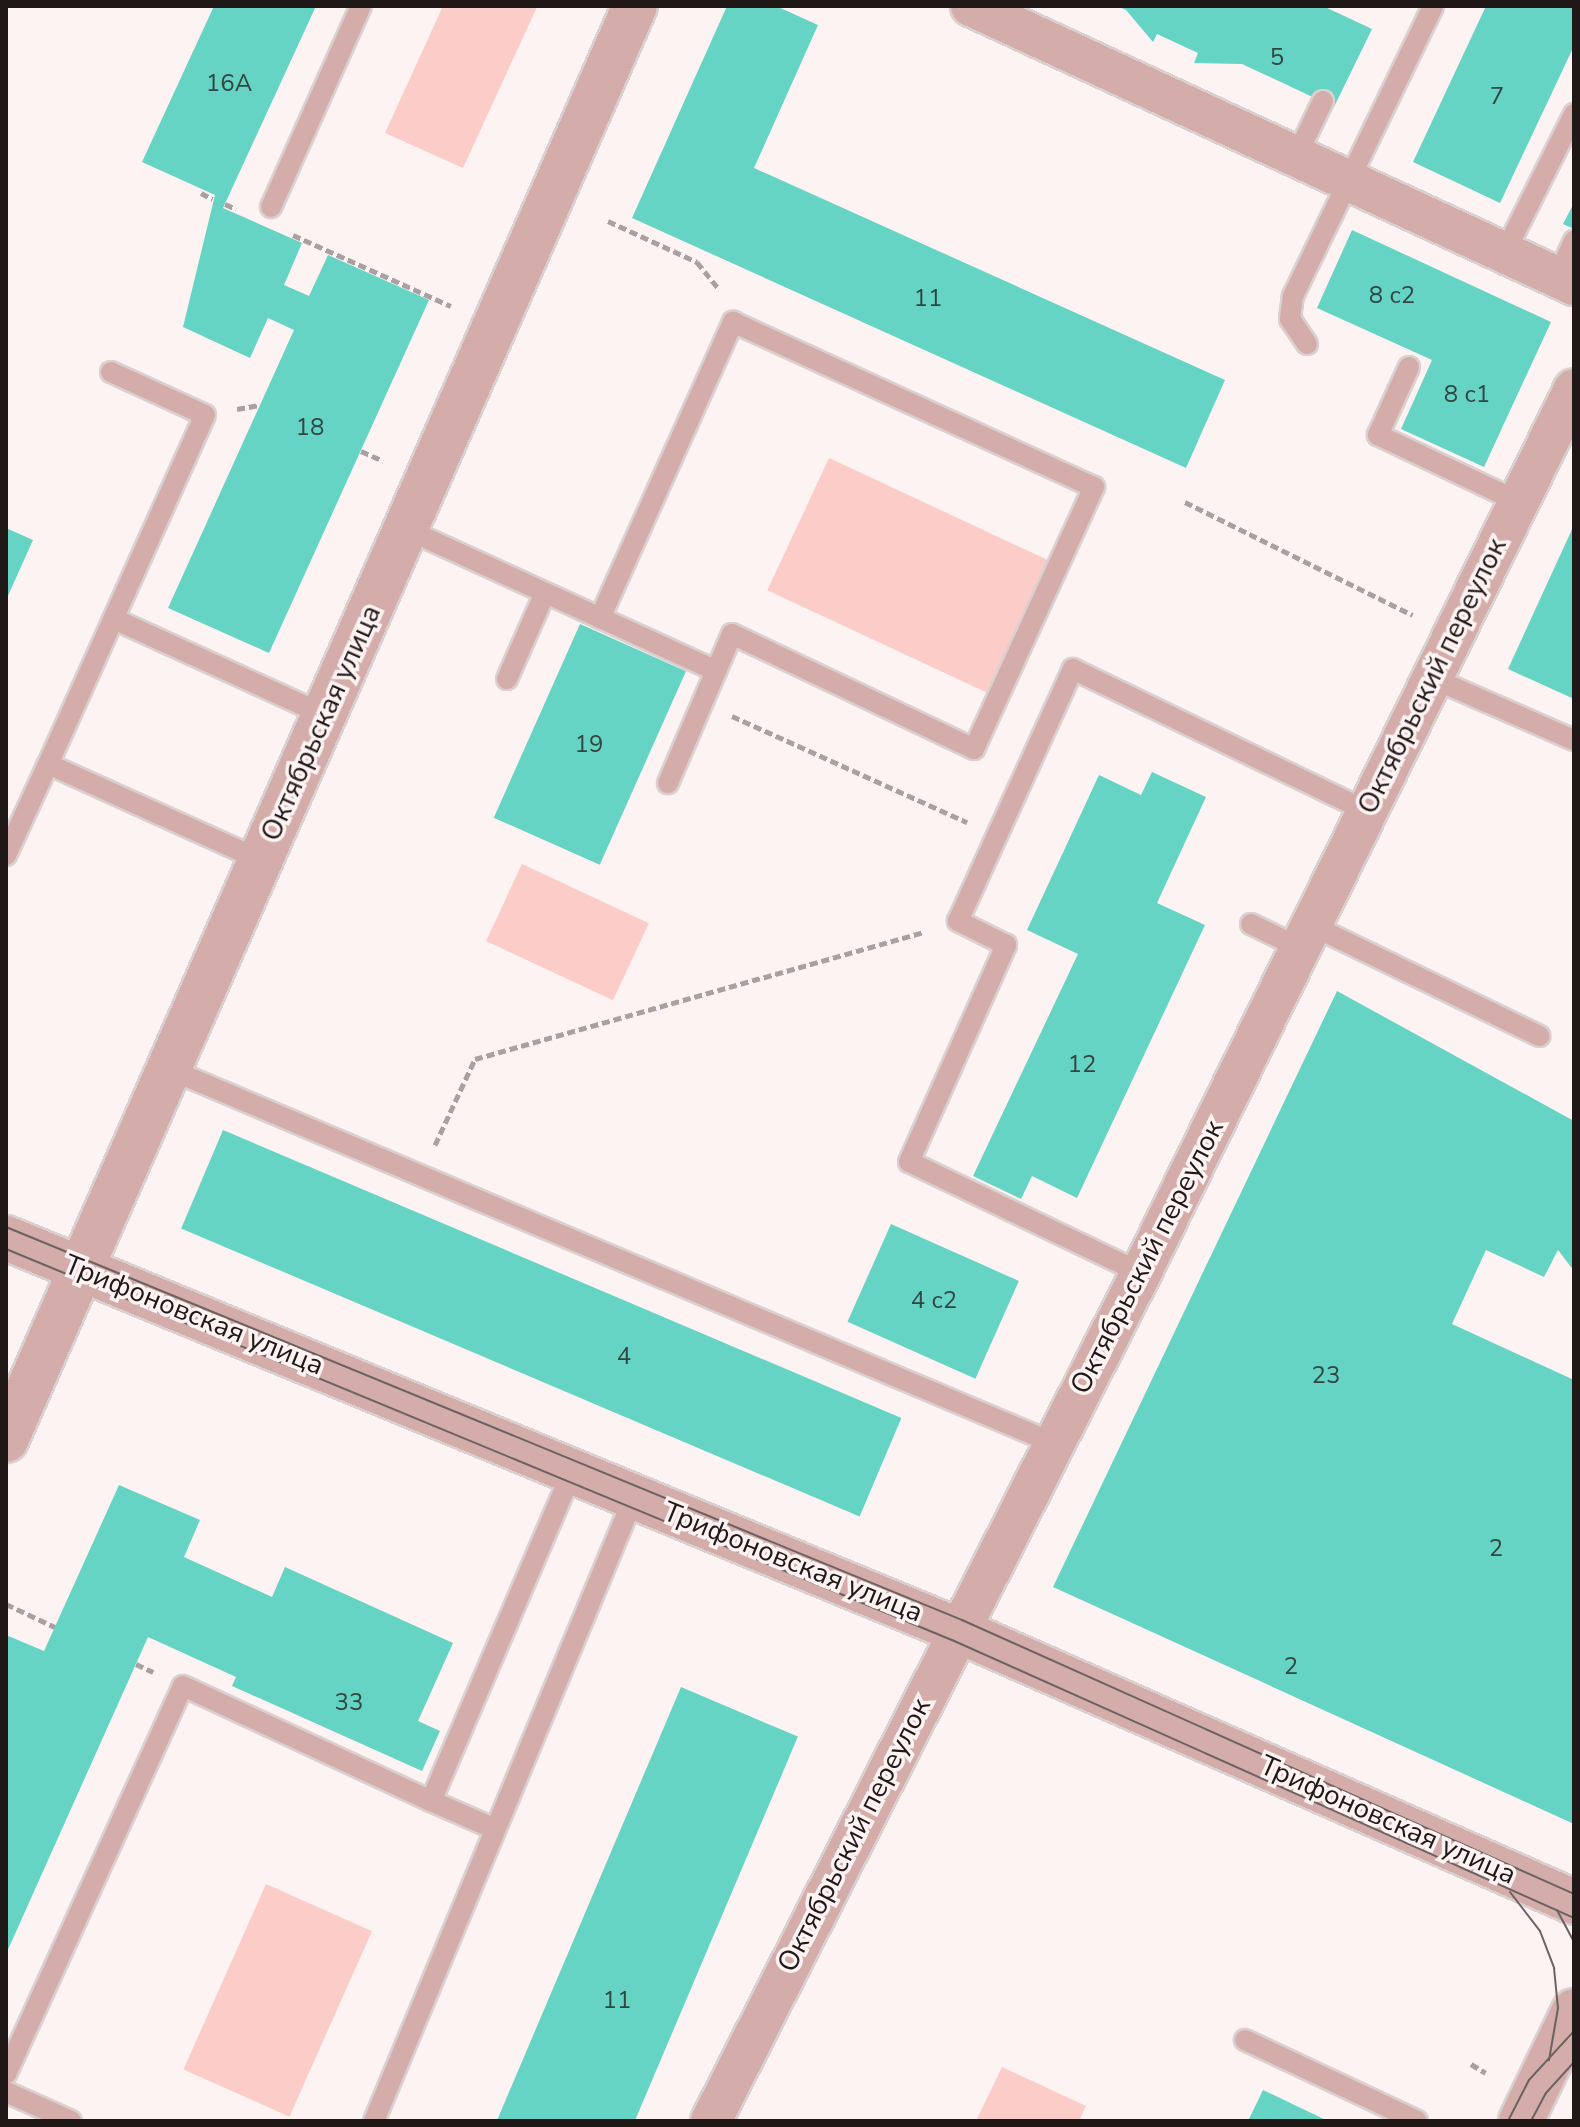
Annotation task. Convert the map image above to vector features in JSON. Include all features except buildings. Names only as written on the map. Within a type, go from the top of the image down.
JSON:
[{"type":"street","name":"Октябрьская улица","points":[[6,1440],[635,6]]},
{"type":"street","points":[[986,9],[1566,282]]},
{"type":"street","name":"Октябрьский переулок","points":[[711,2121],[957,1630],[1141,1273],[1574,389]]},
{"type":"street","name":"Трифоновская улица","points":[[6,1238],[957,1630],[1574,1902]]},
{"type":"street","points":[[1521,2121],[1559,2064],[1574,2011]]},
{"type":"lane","points":[[271,207],[361,6]]},
{"type":"lane","points":[[1307,344],[1290,319],[1293,296],[1433,6]]},
{"type":"lane","points":[[1296,157],[1323,101]]},
{"type":"lane","points":[[1504,254],[1574,114]]},
{"type":"lane","points":[[1566,282],[1574,241]]},
{"type":"lane","points":[[600,618],[733,322],[1094,487],[974,749],[732,634],[668,783]]},
{"type":"lane","points":[[1409,367],[1378,435],[1517,501]]},
{"type":"lane","points":[[6,855],[205,415],[111,372]]},
{"type":"lane","points":[[406,529],[716,671]]},
{"type":"lane","points":[[507,679],[545,593]]},
{"type":"lane","points":[[114,619],[325,715]]},
{"type":"lane","points":[[1141,1273],[909,1162],[1006,945],[958,921],[1073,669],[1367,811]]},
{"type":"lane","points":[[1432,678],[1574,740]]},
{"type":"lane","points":[[48,764],[261,860]]},
{"type":"lane","points":[[1251,924],[1306,936],[1540,1036]]},
{"type":"lane","points":[[169,1069],[1053,1443]]},
{"type":"lane","points":[[431,1801],[572,1472]]},
{"type":"lane","points":[[374,2121],[634,1497]]},
{"type":"lane","points":[[6,2074],[183,1686],[495,1829]]},
{"type":"lane","points":[[1245,2040],[1417,2121]]},
{"type":"lane","points":[[6,2092],[71,2121]]},
{"type":"path","points":[[201,193],[213,199]]},
{"type":"path","points":[[225,204],[239,210]]},
{"type":"path","points":[[608,221],[697,262],[724,295]]},
{"type":"path","points":[[282,230],[452,307]]},
{"type":"path","points":[[361,451],[383,461]]},
{"type":"path","points":[[1185,502],[1414,615]]},
{"type":"path","points":[[704,703],[971,825],[978,811]]},
{"type":"path","points":[[422,1175],[475,1059],[925,932],[931,919]]},
{"type":"path","points":[[6,1604],[55,1627]]},
{"type":"path","points":[[1471,2064],[1486,2073]]},
{"type":"shaded area","points":[[443,6],[537,7],[463,168],[385,133]]},
{"type":"shaded area","points":[[829,458],[1048,560],[987,693],[767,590]]},
{"type":"shaded area","points":[[522,864],[649,923],[613,1000],[486,941]]},
{"type":"shaded area","points":[[266,1884],[372,1931],[289,2117],[183,2069]]},
{"type":"shaded area","points":[[1002,2067],[1086,2106],[1079,2121],[976,2121]]},
{"type":"tram line","points":[[6,1227],[962,1620],[1574,1894]]},
{"type":"tram line","points":[[6,1249],[952,1640],[1574,1918]]},
{"type":"tram line","points":[[1510,1892],[1540,1931],[1554,1968],[1558,2008],[1549,2060]]},
{"type":"tram line","points":[[1557,1910],[1574,1942]]},
{"type":"tram line","points":[[1508,2121],[1529,2080],[1574,2031]]},
{"type":"tram line","points":[[1531,2121],[1546,2093],[1574,2062]]}]
